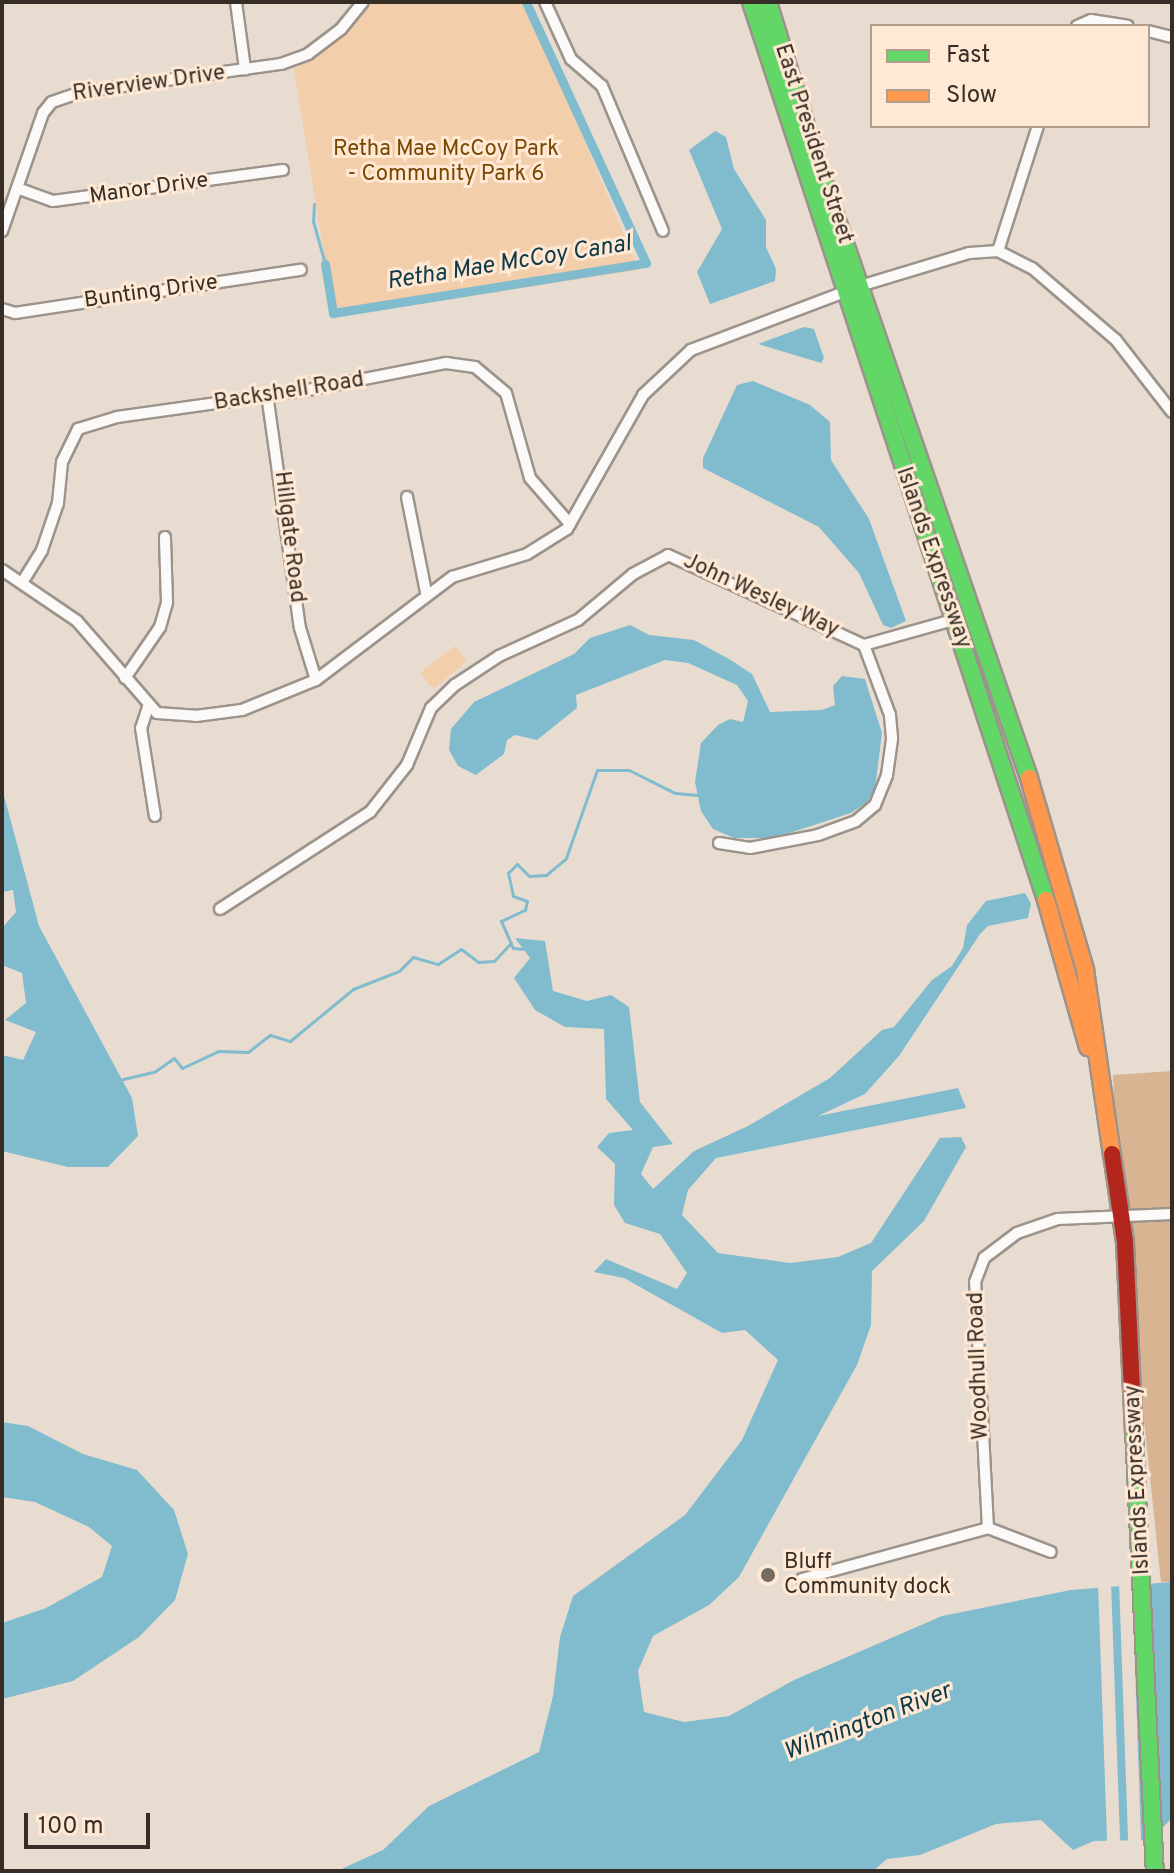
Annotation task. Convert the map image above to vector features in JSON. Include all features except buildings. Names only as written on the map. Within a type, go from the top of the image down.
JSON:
[{"type":"main road","name":"East President Street","points":[[751,2],[758,28]]},
{"type":"main road","name":"East President Street","points":[[768,2],[860,286]]},
{"type":"main road","name":"Islands Expressway","points":[[758,28],[953,620],[1022,815],[1102,1090]]},
{"type":"main road","name":"Islands Expressway","points":[[860,286],[1061,876],[1085,970],[1121,1213],[1155,1871]]},
{"type":"street","points":[[236,2],[245,69]]},
{"type":"street","name":"Riverview Drive","points":[[2,231],[43,113],[52,102],[81,92],[245,69],[308,54],[341,29],[363,2]]},
{"type":"street","points":[[545,2],[571,59],[602,86],[663,231]]},
{"type":"street","points":[[1082,24],[1091,20],[1116,24]]},
{"type":"street","points":[[1150,32],[1172,37]]},
{"type":"street","points":[[998,251],[1037,128]]},
{"type":"street","name":"Manor Drive","points":[[17,188],[53,201],[283,170]]},
{"type":"street","points":[[2,570],[23,581],[77,621],[148,707],[180,716],[220,714],[316,680],[426,592],[459,574],[527,554],[570,524],[643,395],[691,350],[860,286],[969,253],[998,251],[1047,280],[1116,340],[1152,382],[1172,412]]},
{"type":"street","name":"Bunting Drive","points":[[2,309],[15,313],[301,270]]},
{"type":"street","name":"Backshell Road","points":[[23,581],[42,550],[58,503],[62,462],[78,429],[117,417],[446,363],[475,367],[506,393],[530,478],[570,524]]},
{"type":"street","name":"Hillgate Road","points":[[267,394],[300,628],[316,680]]},
{"type":"street","points":[[407,497],[426,592]]},
{"type":"street","points":[[125,678],[160,627],[167,602],[165,537]]},
{"type":"street","name":"John Wesley Way","points":[[220,909],[370,812],[407,765],[431,708],[455,685],[499,656],[578,620],[633,574],[668,555],[864,645],[953,620]]},
{"type":"street","points":[[719,843],[750,848],[818,835],[856,821],[875,805],[887,775],[892,738],[890,715],[864,645]]},
{"type":"street","points":[[148,707],[141,728],[155,816]]},
{"type":"street","name":"Woodhull Road","points":[[988,1528],[975,1282],[984,1258],[999,1243],[1042,1223],[1121,1213],[1172,1214]]},
{"type":"street","points":[[802,1579],[988,1528],[1051,1552]]},
{"type":"green space","name":"Retha Mae McCoy Park - Community Park 6","points":[[373,2],[526,2],[639,270],[334,317],[294,69],[345,36]]},
{"type":"green space","points":[[455,646],[467,661],[435,688],[429,685],[421,672]]},
{"type":"shaded area","points":[[1172,1071],[1172,1582],[1161,1582],[1116,1154],[1113,1075]]},
{"type":"water","points":[[715,131],[726,137],[734,169],[766,220],[766,247],[776,269],[775,281],[710,304],[697,272],[722,229],[689,150]]},
{"type":"water","points":[[804,327],[814,329],[824,358],[821,363],[758,344]]},
{"type":"water","points":[[753,381],[810,405],[830,422],[831,460],[869,519],[906,621],[891,628],[883,625],[859,573],[819,527],[703,468],[703,458],[737,385]]},
{"type":"water","points":[[630,625],[649,635],[694,640],[729,659],[752,674],[770,712],[822,710],[835,705],[833,686],[842,676],[865,679],[882,733],[875,789],[867,802],[851,813],[774,838],[734,838],[713,829],[701,811],[695,782],[701,743],[718,725],[730,719],[743,722],[748,701],[737,685],[688,663],[665,660],[576,695],[577,708],[537,740],[515,735],[507,740],[504,754],[476,775],[458,766],[449,750],[451,729],[474,702],[574,654],[590,638]]},
{"type":"water","points":[[2,788],[39,926],[132,1098],[138,1136],[108,1167],[68,1167],[2,1151],[2,1055],[23,1060],[36,1032],[5,1020],[26,1003],[22,973],[2,965],[2,928],[16,912],[13,890],[2,892]]},
{"type":"water","name":"Wilmington River","points":[[1025,893],[1031,904],[1028,918],[988,926],[980,934],[899,1056],[865,1094],[818,1116],[958,1088],[966,1108],[716,1158],[688,1190],[682,1215],[718,1253],[790,1263],[838,1257],[871,1243],[940,1138],[961,1137],[966,1147],[924,1221],[872,1271],[871,1325],[857,1365],[739,1577],[709,1605],[653,1636],[638,1671],[644,1712],[684,1722],[729,1716],[794,1680],[942,1616],[1071,1590],[1172,1582],[1172,1818],[1151,1840],[1094,1841],[1073,1850],[1041,1820],[996,1824],[920,1855],[887,1859],[873,1871],[337,1871],[383,1850],[429,1806],[539,1752],[553,1696],[560,1637],[573,1596],[685,1515],[742,1440],[778,1360],[745,1330],[722,1333],[624,1278],[594,1272],[606,1259],[677,1289],[687,1273],[660,1234],[625,1223],[614,1205],[615,1164],[597,1147],[609,1133],[633,1130],[606,1099],[604,1029],[565,1027],[535,1010],[514,978],[530,958],[515,938],[545,941],[553,991],[587,1001],[611,995],[629,1007],[640,1102],[673,1144],[653,1147],[641,1174],[653,1189],[694,1151],[748,1126],[830,1078],[882,1030],[894,1027],[932,980],[952,966],[963,948],[967,925],[986,901]]},
{"type":"water","points":[[2,1422],[28,1426],[83,1454],[137,1470],[174,1510],[188,1554],[175,1600],[139,1637],[73,1681],[2,1699],[2,1623],[46,1608],[102,1577],[112,1546],[89,1527],[35,1502],[2,1497]]},
{"type":"pier","points":[[1119,1580],[1132,1580],[1141,1844],[1128,1844]]},
{"type":"pier","points":[[1098,1582],[1111,1582],[1120,1845],[1107,1845]]},
{"type":"waterway","name":"Retha Mae McCoy Canal","points":[[325,264],[333,313],[646,263],[526,2]]},
{"type":"waterway","points":[[314,204],[313,221],[325,264]]},
{"type":"waterway","points":[[523,949],[513,948],[501,921],[525,910],[527,901],[513,896],[508,873],[517,864],[529,876],[546,875],[566,858],[597,770],[629,770],[675,793],[698,795]]},
{"type":"waterway","points":[[123,1079],[154,1072],[174,1058],[182,1068],[218,1051],[248,1052],[270,1035],[290,1041],[353,989],[399,971],[413,957],[438,964],[461,949],[478,962],[494,961],[510,944]]},
{"type":"traffic: fast","points":[[751,2],[1046,900]]},
{"type":"traffic: fast","points":[[768,2],[819,168],[1029,778]]},
{"type":"traffic: fast","points":[[1134,1430],[1155,1871]]},
{"type":"traffic: slow","points":[[1029,778],[1085,970],[1112,1154]]},
{"type":"traffic: slow","points":[[1046,900],[1088,1047]]},
{"type":"traffic: jam","points":[[1112,1154],[1125,1242],[1134,1430]]},
{"type":"place","name":"Bluff Community dock","points":[[768,1575]]}]
